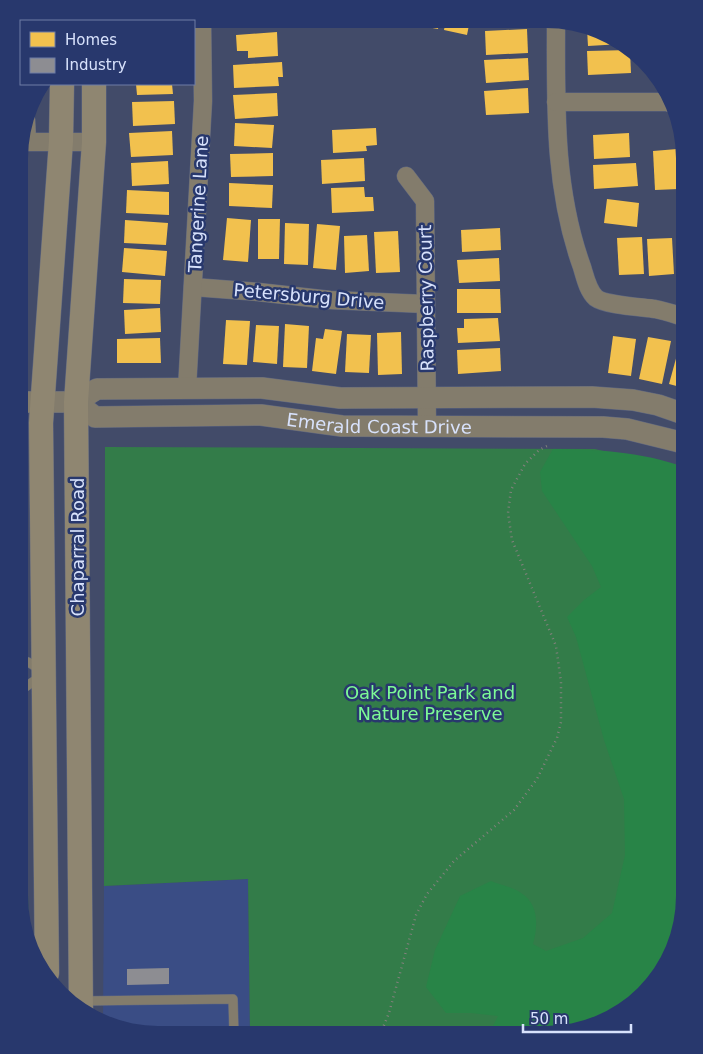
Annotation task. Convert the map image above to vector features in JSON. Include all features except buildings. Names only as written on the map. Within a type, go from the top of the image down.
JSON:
[{"type":"main road","name":"Chaparral Road","points":[[47,965],[44,674],[31,402],[62,141],[62,85]]},
{"type":"main road","name":"Chaparral Road","points":[[77,999],[78,672],[76,402],[94,142],[94,85]]},
{"type":"main road","points":[[44,674],[78,672]]},
{"type":"street","name":"Tangerine Lane","points":[[187,388],[204,101],[202,28]]},
{"type":"street","points":[[556,29],[556,102],[559,167],[567,215],[580,263],[592,293],[597,299],[604,302],[639,306],[676,314]]},
{"type":"street","points":[[556,102],[663,102]]},
{"type":"street","points":[[29,142],[94,142]]},
{"type":"street","name":"Raspberry Court","points":[[406,176],[425,201],[427,427]]},
{"type":"street","name":"Petersburg Drive","points":[[193,287],[330,300],[426,304]]},
{"type":"street","name":"Emerald Coast Drive","points":[[676,411],[633,400],[592,397],[340,398],[262,388],[96,389],[76,402],[95,417],[261,415],[342,426],[603,427],[627,428],[676,441]]},
{"type":"street","points":[[31,402],[76,402]]},
{"type":"lane","points":[[28,663],[44,674],[28,686]]},
{"type":"lane","points":[[84,1004],[233,999],[234,1026]]},
{"type":"path","points":[[384,1026],[416,915],[427,894],[454,861],[514,810],[537,779],[557,738],[561,722],[561,682],[556,646],[512,540],[508,513],[511,490],[525,464],[539,450],[554,442]]},
{"type":"shaded area","points":[[248,879],[250,1026],[140,1025],[103,1015],[104,886]]},
{"type":"green space","name":"Oak Point Park and Nature Preserve","points":[[105,447],[595,449],[676,469],[675,905],[669,939],[658,962],[638,989],[625,1000],[595,1017],[563,1025],[250,1026],[248,879],[104,886]]},
{"type":"green space","points":[[553,449],[619,452],[676,464],[675,905],[669,939],[658,962],[638,989],[625,1000],[595,1017],[571,1024],[493,1026],[498,1016],[446,1013],[426,987],[435,950],[460,896],[491,881],[518,891],[531,903],[536,916],[533,944],[546,951],[583,938],[612,913],[625,855],[624,799],[604,740],[576,637],[567,617],[601,587],[592,566],[542,491],[540,472]]}]
